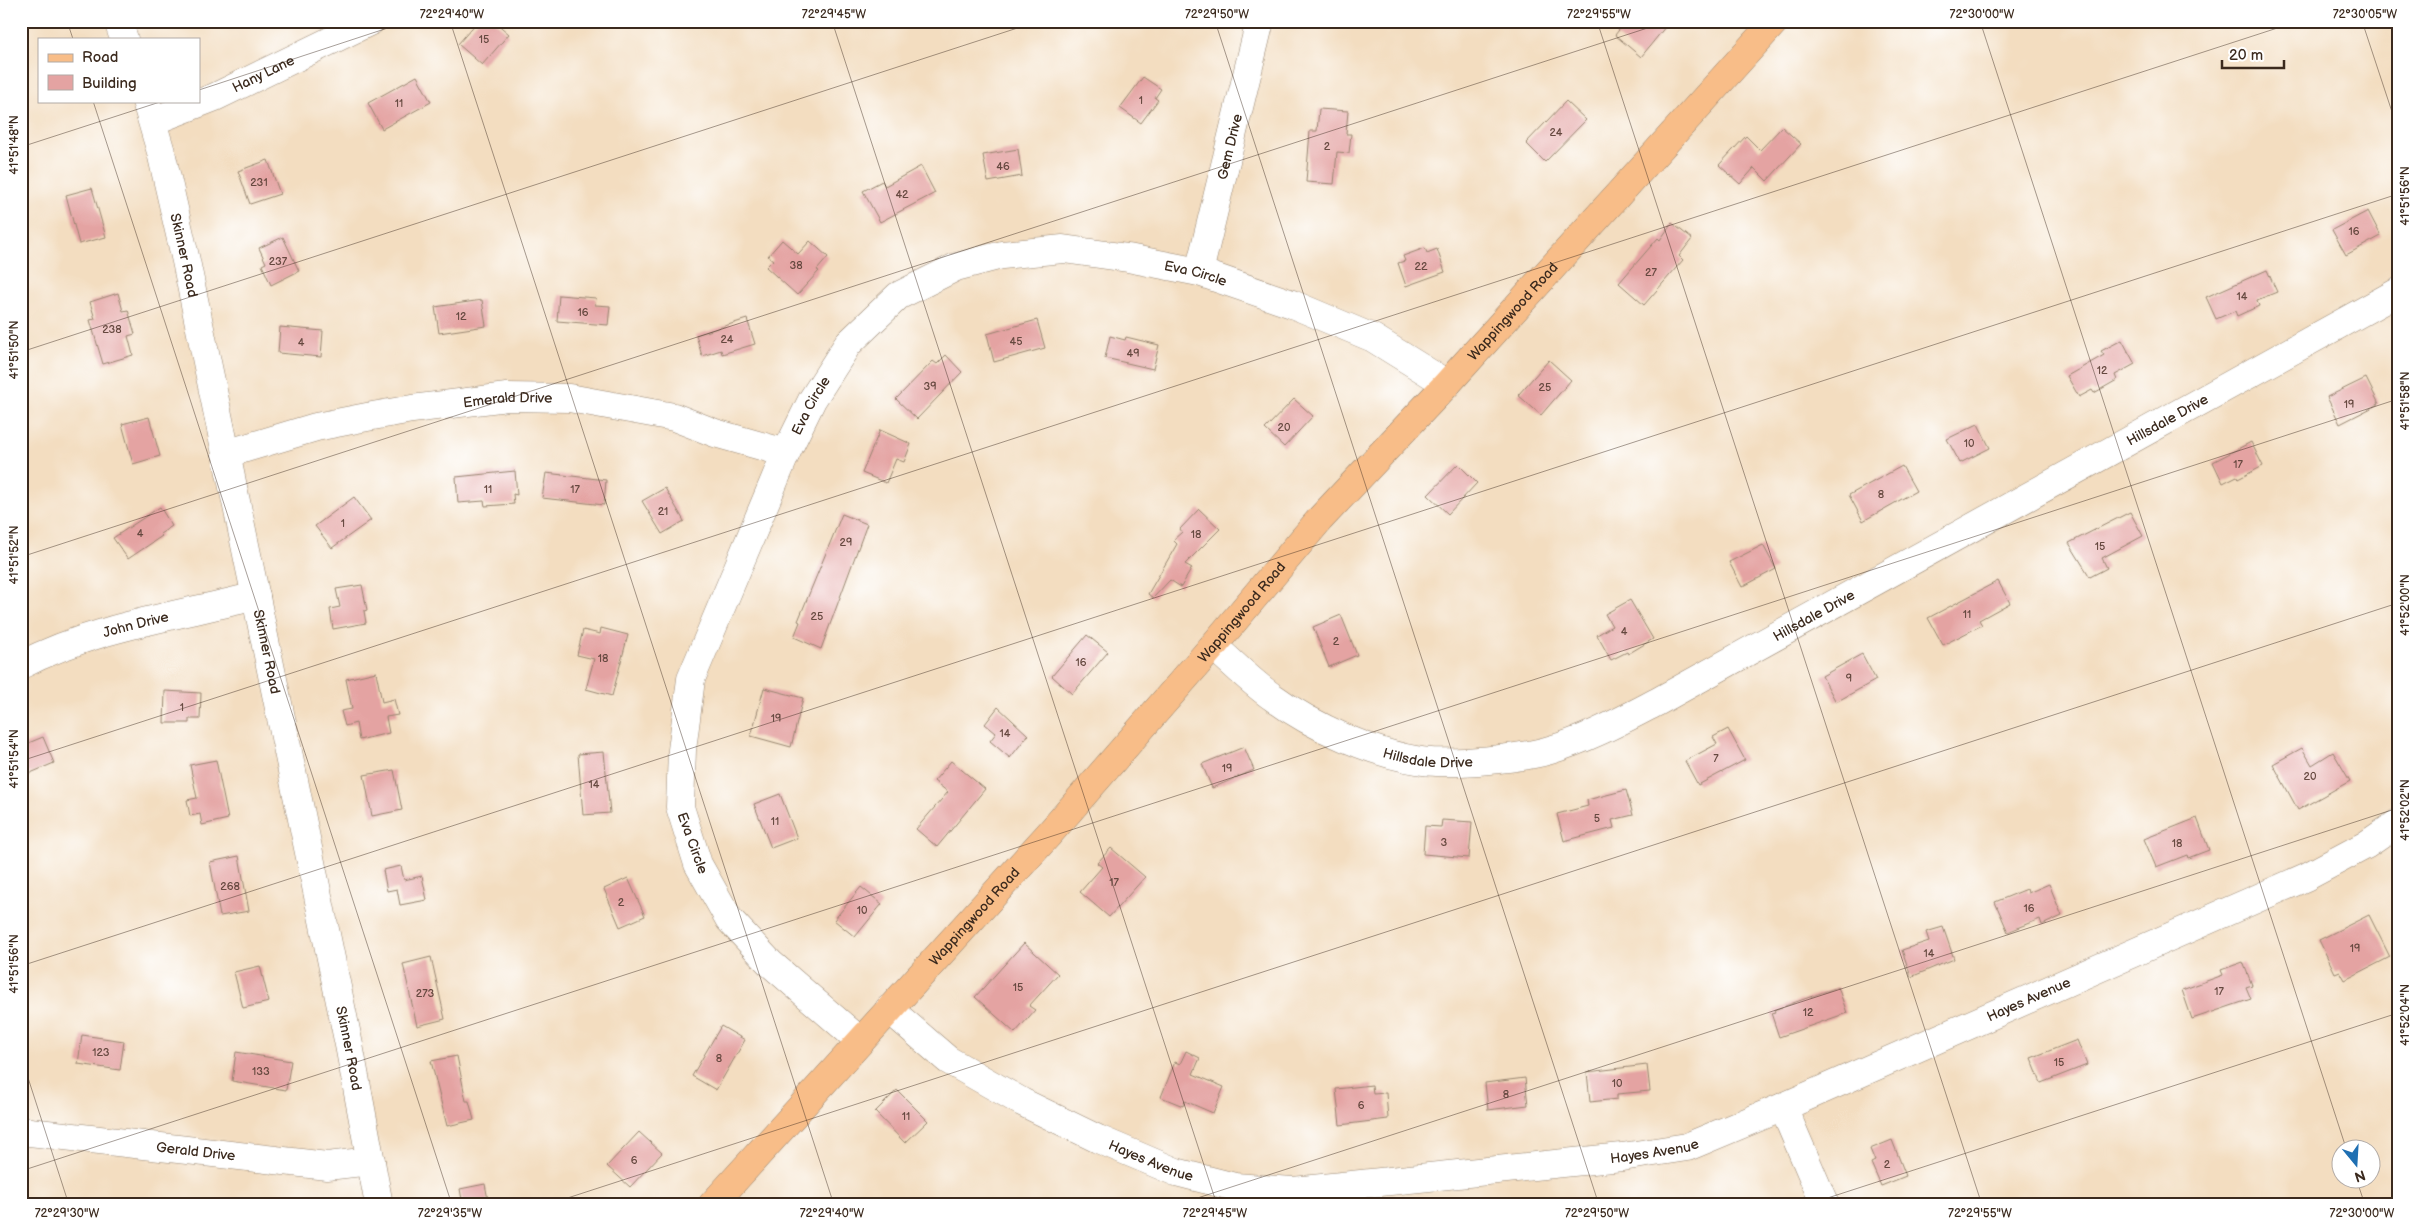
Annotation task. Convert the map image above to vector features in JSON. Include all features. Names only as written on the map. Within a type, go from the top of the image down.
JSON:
[{"type":"main road","name":"Wappingwood Road","points":[[712,1205],[859,1040],[1049,834],[1213,646],[1320,519],[1447,384],[1775,21]]},
{"type":"street","points":[[118,21],[124,38]]},
{"type":"street","name":"Hany Lane","points":[[200,100],[215,97],[371,21]]},
{"type":"street","name":"Gem Drive","points":[[1199,272],[1260,21]]},
{"type":"street","name":"Hany Lane","points":[[149,111],[191,102]]},
{"type":"street","name":"Skinner Road","points":[[149,111],[186,261],[379,1205]]},
{"type":"street","name":"Eva Circle","points":[[859,1040],[770,963],[729,919],[698,864],[680,807],[682,750],[691,679],[786,453],[812,400],[848,344],[898,296],[956,267],[1002,255],[1063,249],[1128,258],[1199,272],[1292,304],[1373,338],[1447,384]]},
{"type":"street","name":"Hillsdale Drive","points":[[1213,646],[1272,698],[1306,719],[1365,746],[1423,761],[1489,760],[1549,751],[1603,730],[1657,702],[2398,292]]},
{"type":"street","name":"Emerald Drive","points":[[226,454],[324,426],[412,409],[508,397],[568,398],[674,416],[714,432],[786,453]]},
{"type":"street","name":"John Drive","points":[[21,665],[52,649],[103,632],[256,596]]},
{"type":"street","name":"Hayes Avenue","points":[[889,1008],[948,1060],[1022,1102],[1098,1139],[1176,1172],[1235,1187],[1293,1191],[1622,1158],[1687,1147],[1783,1107],[2306,877],[2366,845],[2398,823]]},
{"type":"street","points":[[1783,1107],[1825,1205]]},
{"type":"street","name":"Gerald Drive","points":[[21,1131],[328,1166],[371,1161]]},
{"type":"building","points":[[478,21],[494,21],[509,34],[482,65],[458,44]]},
{"type":"building","points":[[1626,21],[1670,21],[1641,57],[1615,35]]},
{"type":"building","points":[[417,76],[431,102],[382,129],[368,103]]},
{"type":"building","points":[[1143,77],[1161,89],[1155,98],[1158,100],[1141,123],[1120,108]]},
{"type":"building","points":[[1566,101],[1586,120],[1545,162],[1526,143]]},
{"type":"building","points":[[1319,109],[1348,111],[1346,134],[1351,134],[1349,153],[1337,152],[1334,184],[1306,182],[1310,131],[1317,131]]},
{"type":"building","points":[[1782,127],[1801,144],[1767,181],[1754,168],[1740,184],[1719,165],[1746,136],[1760,150]]},
{"type":"building","points":[[1018,149],[1022,176],[988,182],[983,155]]},
{"type":"building","points":[[268,160],[280,194],[250,204],[238,171]]},
{"type":"building","points":[[921,166],[935,193],[880,222],[863,191],[882,181],[885,186]]},
{"type":"building","points":[[92,188],[106,237],[79,244],[66,195]]},
{"type":"building","points":[[2368,211],[2381,236],[2346,255],[2332,230]]},
{"type":"building","points":[[1672,223],[1692,239],[1679,256],[1683,260],[1644,305],[1619,283],[1658,238],[1660,240]]},
{"type":"building","points":[[283,237],[299,271],[271,285],[262,265],[266,263],[259,248]]},
{"type":"building","points":[[782,240],[798,254],[810,241],[828,257],[817,270],[819,271],[797,295],[766,267],[773,260],[768,256]]},
{"type":"building","points":[[1425,248],[1427,253],[1437,249],[1445,272],[1406,286],[1398,263],[1405,261],[1403,256]]},
{"type":"building","points":[[2267,270],[2277,292],[2257,300],[2259,306],[2237,316],[2235,311],[2216,319],[2206,297]]},
{"type":"building","points":[[118,293],[123,311],[128,310],[135,334],[128,336],[133,355],[103,364],[90,320],[95,319],[90,302]]},
{"type":"building","points":[[559,295],[596,298],[595,305],[610,306],[608,325],[557,321]]},
{"type":"building","points":[[482,300],[486,326],[439,333],[435,307]]},
{"type":"building","points":[[747,319],[755,344],[722,354],[721,350],[702,356],[696,335]]},
{"type":"building","points":[[1037,320],[1045,348],[994,362],[987,334]]},
{"type":"building","points":[[280,327],[323,331],[321,357],[278,353]]},
{"type":"building","points":[[1110,336],[1125,340],[1126,337],[1159,345],[1153,369],[1105,358]]},
{"type":"building","points":[[2122,340],[2135,364],[2115,375],[2117,380],[2094,393],[2092,390],[2079,397],[2067,376],[2104,355],[2101,351]]},
{"type":"building","points":[[946,355],[962,372],[917,419],[896,399],[933,361],[937,364]]},
{"type":"building","points":[[1549,360],[1571,380],[1541,415],[1518,395]]},
{"type":"building","points":[[2366,378],[2379,404],[2340,424],[2327,397]]},
{"type":"building","points":[[1294,399],[1313,416],[1284,447],[1265,429]]},
{"type":"building","points":[[149,417],[160,456],[133,464],[122,424]]},
{"type":"building","points":[[1978,424],[1990,448],[1960,463],[1947,439]]},
{"type":"building","points":[[880,430],[911,444],[904,462],[896,459],[886,483],[862,473]]},
{"type":"building","points":[[2251,442],[2263,466],[2238,479],[2237,476],[2223,483],[2213,462]]},
{"type":"building","points":[[1458,464],[1477,483],[1448,514],[1428,495]]},
{"type":"building","points":[[1902,466],[1916,491],[1863,521],[1849,495]]},
{"type":"building","points":[[515,471],[517,495],[513,494],[514,504],[485,506],[484,501],[458,503],[456,477]]},
{"type":"building","points":[[546,473],[606,480],[604,505],[542,498]]},
{"type":"building","points":[[665,488],[684,521],[662,534],[642,501]]},
{"type":"building","points":[[354,497],[371,520],[332,548],[315,526]]},
{"type":"building","points":[[160,507],[172,526],[160,534],[162,536],[128,559],[113,538]]},
{"type":"building","points":[[1199,509],[1220,529],[1185,564],[1192,568],[1181,587],[1170,580],[1153,598],[1148,594],[1177,544],[1173,540],[1182,532],[1180,529]]},
{"type":"building","points":[[2130,512],[2143,536],[2102,558],[2107,568],[2090,577],[2069,543]]},
{"type":"building","points":[[842,514],[867,524],[821,649],[794,637],[800,622],[798,621]]},
{"type":"building","points":[[1763,545],[1776,569],[1742,587],[1729,562]]},
{"type":"building","points":[[1998,581],[2010,603],[1979,620],[1982,625],[1943,645],[1928,618]]},
{"type":"building","points":[[362,585],[367,610],[364,611],[366,623],[333,629],[330,609],[340,607],[336,589]]},
{"type":"building","points":[[1630,600],[1653,639],[1628,654],[1627,652],[1611,660],[1597,635],[1612,626],[1605,614]]},
{"type":"building","points":[[1341,615],[1357,655],[1329,667],[1313,627]]},
{"type":"building","points":[[601,628],[628,635],[612,696],[586,689],[594,659],[577,655],[583,630],[600,634]]},
{"type":"building","points":[[1087,635],[1108,652],[1072,694],[1052,676]]},
{"type":"building","points":[[1862,654],[1876,680],[1836,702],[1822,676]]},
{"type":"building","points":[[376,672],[382,702],[394,699],[398,715],[386,717],[389,733],[359,740],[356,723],[345,726],[341,711],[352,709],[346,679]]},
{"type":"building","points":[[764,688],[803,698],[791,747],[751,736]]},
{"type":"building","points":[[165,691],[201,693],[200,719],[189,719],[189,723],[164,723]]},
{"type":"building","points":[[998,707],[1028,735],[1010,758],[990,741],[996,733],[985,724]]},
{"type":"building","points":[[1728,729],[1745,760],[1698,785],[1685,761],[1717,744],[1713,737]]},
{"type":"building","points":[[43,737],[54,763],[21,777],[21,746]]},
{"type":"building","points":[[1244,747],[1254,770],[1212,788],[1202,764]]},
{"type":"building","points":[[2302,748],[2312,765],[2333,752],[2350,781],[2298,810],[2273,764]]},
{"type":"building","points":[[604,752],[610,813],[583,815],[578,754]]},
{"type":"building","points":[[216,760],[228,819],[202,825],[200,814],[190,816],[187,800],[197,798],[190,765]]},
{"type":"building","points":[[951,761],[985,789],[937,847],[916,829],[948,792],[934,781]]},
{"type":"building","points":[[394,770],[402,810],[372,816],[364,775]]},
{"type":"building","points":[[1626,790],[1633,815],[1612,820],[1614,828],[1564,841],[1557,814],[1588,806],[1587,800]]},
{"type":"building","points":[[780,794],[797,838],[771,848],[754,804]]},
{"type":"building","points":[[2197,818],[2209,850],[2188,858],[2187,855],[2156,867],[2144,839]]},
{"type":"building","points":[[1442,820],[1472,822],[1469,858],[1423,854],[1425,826],[1441,827]]},
{"type":"building","points":[[1111,848],[1145,877],[1109,917],[1080,892],[1102,867],[1097,863]]},
{"type":"building","points":[[239,856],[249,911],[220,916],[210,862]]},
{"type":"building","points":[[401,866],[404,880],[422,876],[427,900],[400,905],[397,889],[387,891],[383,870]]},
{"type":"building","points":[[628,878],[645,916],[620,927],[604,889]]},
{"type":"building","points":[[2049,884],[2062,916],[2042,925],[2040,919],[2008,932],[1995,902],[2027,889],[2028,893]]},
{"type":"building","points":[[861,887],[882,904],[855,937],[834,920]]},
{"type":"building","points":[[2369,915],[2390,957],[2345,980],[2340,971],[2335,973],[2319,940]]},
{"type":"building","points":[[1943,927],[1954,959],[1911,977],[1902,950],[1929,941],[1926,932]]},
{"type":"building","points":[[1024,943],[1058,974],[1029,1006],[1035,1010],[1015,1033],[975,997]]},
{"type":"building","points":[[431,957],[445,1019],[417,1026],[403,964]]},
{"type":"building","points":[[2243,962],[2252,985],[2246,987],[2251,999],[2192,1019],[2182,990],[2223,975],[2221,970]]},
{"type":"building","points":[[260,966],[269,1002],[243,1008],[234,972]]},
{"type":"building","points":[[1838,987],[1847,1013],[1779,1037],[1771,1013],[1775,1012],[1774,1010]]},
{"type":"building","points":[[721,1026],[745,1040],[716,1090],[692,1076]]},
{"type":"building","points":[[82,1035],[124,1041],[120,1070],[78,1064]]},
{"type":"building","points":[[2077,1040],[2087,1065],[2041,1083],[2031,1058]]},
{"type":"building","points":[[1186,1051],[1200,1058],[1193,1074],[1224,1087],[1213,1113],[1185,1101],[1183,1106],[1161,1097],[1175,1062],[1180,1064]]},
{"type":"building","points":[[236,1052],[291,1061],[286,1090],[232,1081]]},
{"type":"building","points":[[457,1056],[466,1101],[469,1101],[474,1120],[447,1126],[431,1061]]},
{"type":"building","points":[[1647,1065],[1650,1091],[1617,1094],[1617,1099],[1590,1102],[1587,1072]]},
{"type":"building","points":[[1525,1078],[1528,1105],[1488,1110],[1485,1083]]},
{"type":"building","points":[[1372,1085],[1373,1094],[1386,1093],[1388,1119],[1340,1125],[1336,1089]]},
{"type":"building","points":[[897,1090],[928,1121],[905,1143],[875,1112]]},
{"type":"building","points":[[639,1132],[662,1153],[630,1187],[607,1166]]},
{"type":"building","points":[[1892,1140],[1906,1176],[1881,1186],[1871,1163],[1875,1161],[1870,1149]]},
{"type":"building","points":[[485,1184],[489,1205],[463,1205],[460,1189]]}]
